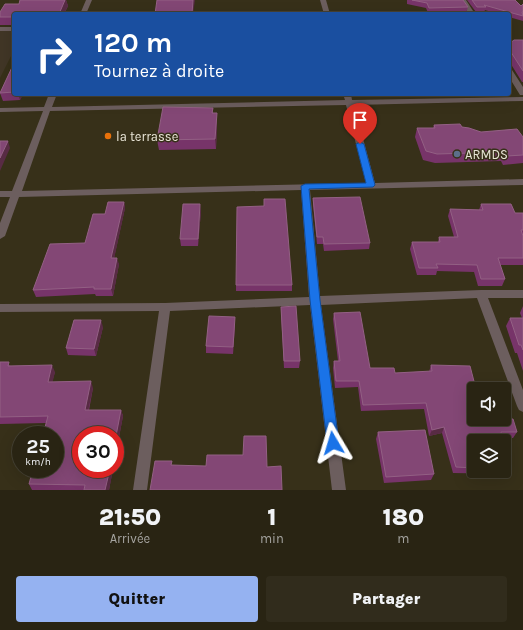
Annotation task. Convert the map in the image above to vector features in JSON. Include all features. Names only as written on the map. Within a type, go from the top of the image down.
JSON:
[{"type":"street","points":[[84,12],[89,0]]},
{"type":"street","points":[[323,0],[326,12]]},
{"type":"street","points":[[463,0],[471,12]]},
{"type":"street","points":[[0,29],[12,29]]},
{"type":"street","points":[[511,75],[523,93]]},
{"type":"street","points":[[0,236],[52,96]]},
{"type":"street","points":[[348,96],[370,185]]},
{"type":"street","points":[[0,110],[523,99]]},
{"type":"street","points":[[0,194],[523,182]]},
{"type":"street","points":[[305,186],[315,300],[339,490]]},
{"type":"street","points":[[481,294],[523,406]]},
{"type":"street","points":[[0,308],[165,307],[315,300],[481,294],[523,294]]},
{"type":"street","points":[[140,490],[165,307]]},
{"type":"shaded area","points":[[0,29],[12,29],[12,54],[0,78]]},
{"type":"building","points":[[20,0],[65,0],[60,12],[12,12],[12,17],[0,17],[0,12],[5,4],[19,4]]},
{"type":"building","points":[[157,0],[193,0],[192,12],[155,12]]},
{"type":"building","points":[[412,0],[463,0],[468,7],[429,8],[427,3]]},
{"type":"building","points":[[472,0],[515,0],[521,6],[523,4],[523,16],[484,5],[486,7],[477,7]]},
{"type":"building","points":[[514,40],[523,40],[523,71],[511,52],[511,42]]},
{"type":"building","points":[[12,67],[12,92],[0,93]]},
{"type":"building","points":[[163,107],[213,108],[212,113],[217,113],[215,139],[157,140]]},
{"type":"building","points":[[460,124],[462,127],[481,132],[517,129],[523,137],[523,155],[507,156],[504,152],[437,154],[426,151],[417,128],[435,128],[434,125]]},
{"type":"building","points":[[0,141],[8,141],[0,158]]},
{"type":"building","points":[[360,197],[370,243],[324,244],[323,237],[317,237],[313,198]]},
{"type":"building","points":[[264,199],[285,199],[292,285],[236,285],[237,207],[264,206]]},
{"type":"building","points":[[108,202],[124,202],[111,258],[117,258],[111,289],[94,289],[94,287],[33,290],[50,244],[85,243],[93,214],[105,214]]},
{"type":"building","points":[[183,204],[200,204],[198,239],[180,239]]},
{"type":"building","points":[[481,204],[511,204],[515,213],[523,213],[523,230],[521,230],[523,236],[523,258],[498,258],[505,279],[481,279],[477,265],[436,264],[438,268],[419,268],[412,242],[440,242],[439,237],[458,237],[450,209],[483,210]]},
{"type":"building","points":[[296,306],[300,361],[284,361],[281,307]]},
{"type":"building","points":[[360,312],[370,368],[394,368],[395,373],[432,371],[431,365],[470,366],[474,382],[467,382],[467,426],[511,426],[511,419],[513,419],[517,432],[501,432],[501,434],[467,434],[467,468],[456,467],[444,427],[432,430],[426,403],[363,405],[359,381],[336,381],[334,361],[340,361],[334,313]]},
{"type":"building","points":[[209,316],[235,317],[233,347],[206,346]]},
{"type":"building","points":[[510,318],[523,318],[523,350],[521,345],[519,345]]},
{"type":"building","points":[[74,320],[101,320],[94,349],[66,348]]},
{"type":"building","points":[[0,362],[9,362],[8,366],[52,365],[48,382],[91,381],[85,410],[121,410],[118,426],[72,426],[72,478],[108,478],[105,490],[84,490],[85,485],[29,484],[31,478],[64,478],[64,426],[45,426],[48,416],[0,417]]},
{"type":"building","points":[[425,430],[434,474],[386,477],[378,432]]},
{"type":"building","points":[[244,436],[266,436],[267,467],[281,466],[282,490],[150,490],[155,461],[172,461],[171,465],[206,466],[207,455],[243,455]]},
{"type":"place","name":"la terrasse","points":[[108,136]]},
{"type":"place","name":"ARMDS","points":[[457,154]]},
{"type":"route","points":[[333,443],[315,300],[305,186],[370,185],[360,144]]}]
